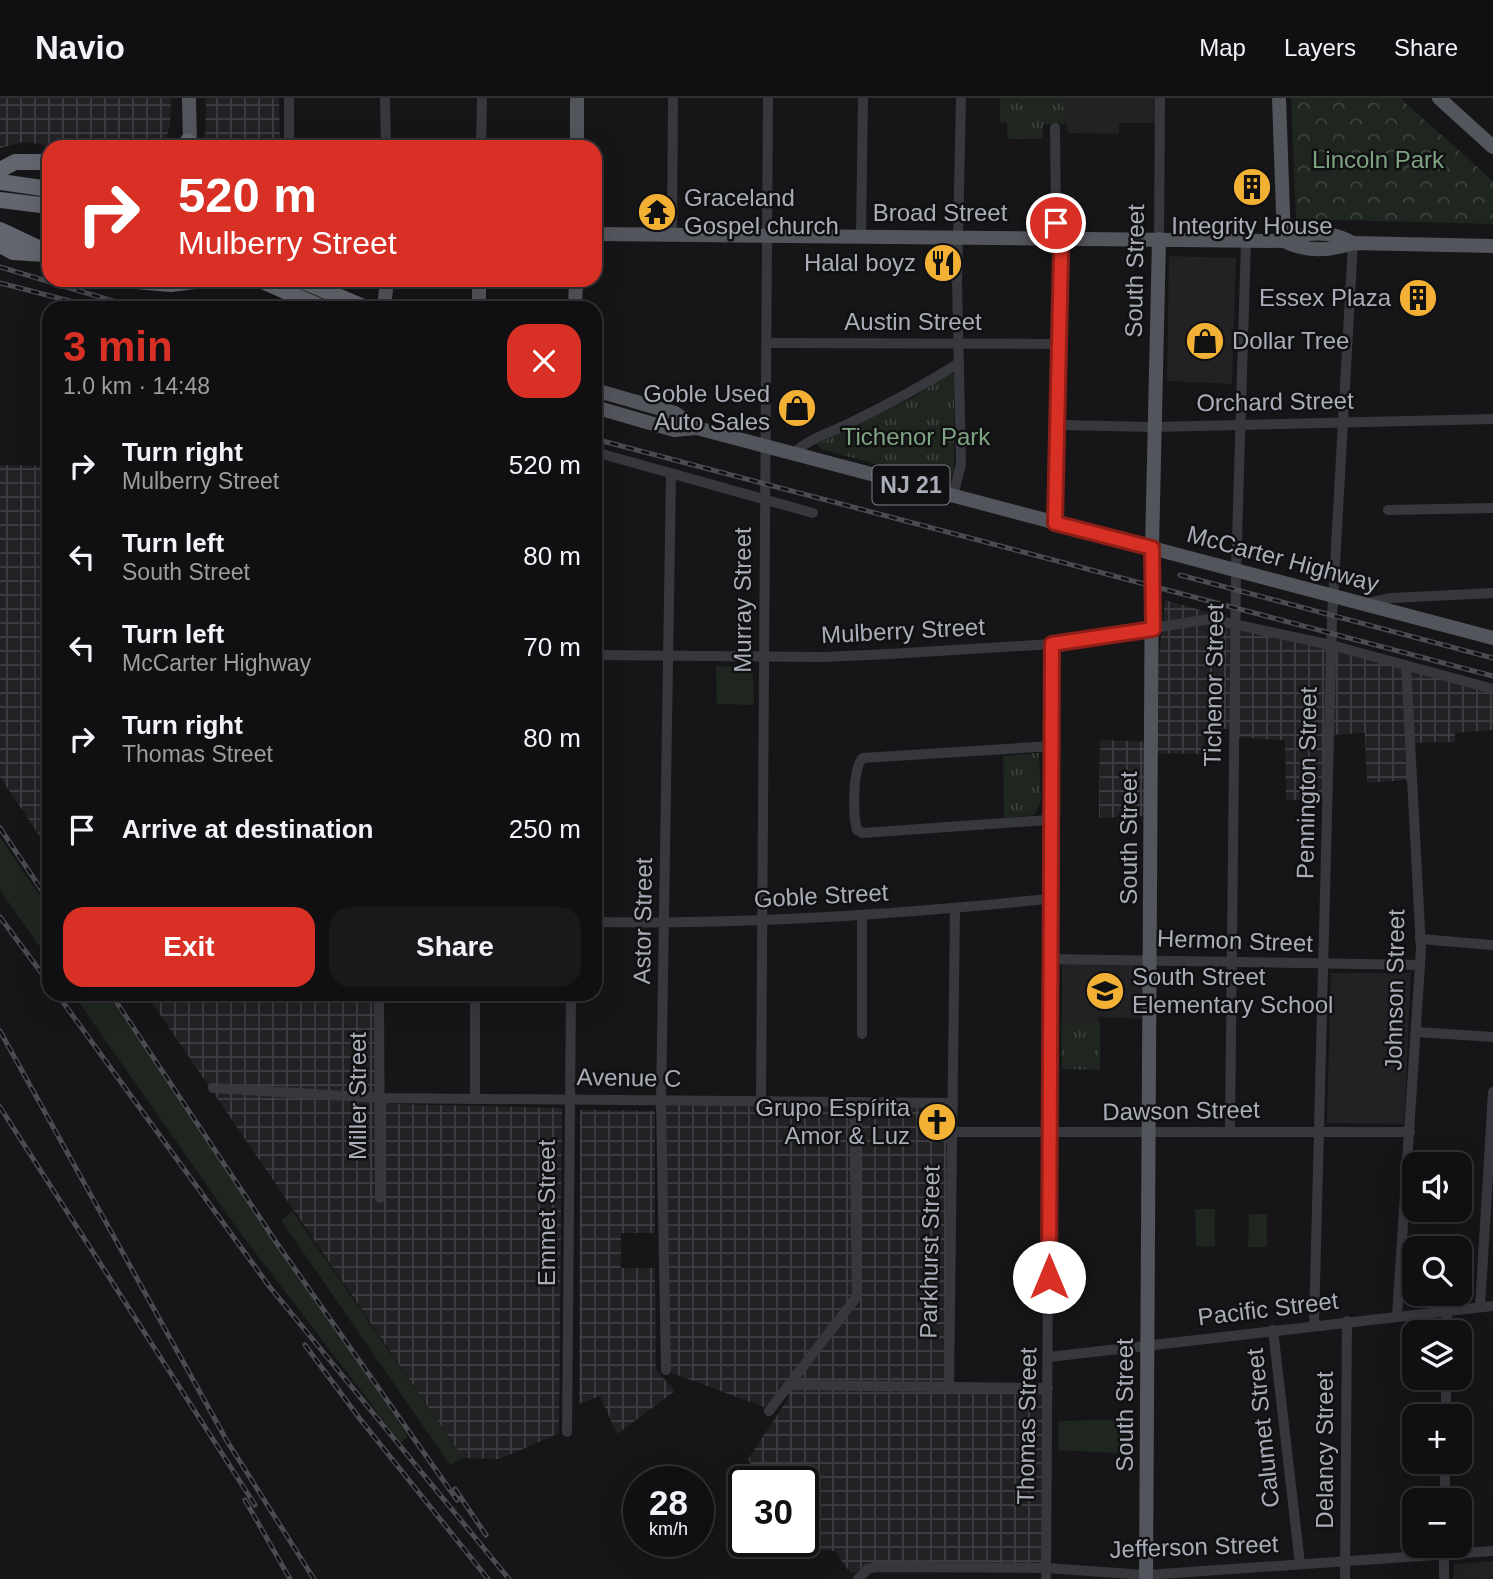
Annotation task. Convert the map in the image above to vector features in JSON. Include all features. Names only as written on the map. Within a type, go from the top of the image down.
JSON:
[{"type":"highway","points":[[0,170],[15,162],[42,162]]},
{"type":"highway","points":[[0,182],[42,187]]},
{"type":"highway","points":[[0,200],[42,205]]},
{"type":"highway","points":[[0,230],[42,251]]},
{"type":"highway","points":[[0,245],[13,252],[42,254]]},
{"type":"highway","points":[[276,287],[307,301]]},
{"type":"highway","points":[[316,287],[350,301]]},
{"type":"main road","points":[[188,140],[189,98]]},
{"type":"main road","points":[[576,140],[577,98]]},
{"type":"main road","points":[[1279,98],[1284,241]]},
{"type":"main road","points":[[1439,98],[1493,147]]},
{"type":"main road","name":"Broad Street","points":[[602,234],[1246,240],[1284,241],[1299,248],[1336,249],[1353,243],[1493,246]]},
{"type":"main road","name":"South Street","points":[[1146,1577],[1152,548],[1159,239]]},
{"type":"main road","name":"McCarter Highway","points":[[602,392],[676,413],[697,428]]},
{"type":"main road","name":"McCarter Highway","points":[[602,409],[674,430],[697,428],[1493,638]]},
{"type":"street","points":[[289,98],[289,140]]},
{"type":"street","points":[[386,98],[386,140]]},
{"type":"street","points":[[481,140],[482,98]]},
{"type":"street","points":[[672,235],[673,98]]},
{"type":"street","name":"Murray Street","points":[[761,1102],[764,500],[768,447],[768,98]]},
{"type":"street","points":[[861,235],[863,98]]},
{"type":"street","points":[[954,496],[961,464],[957,282],[961,98]]},
{"type":"street","name":"South Street","points":[[1159,239],[1160,98]]},
{"type":"street","points":[[1055,128],[1058,237],[1061,253],[1055,523]]},
{"type":"street","name":"Tichenor Street","points":[[1230,1130],[1236,572],[1246,240]]},
{"type":"street","name":"Pennington Street","points":[[1314,1325],[1331,645],[1353,243]]},
{"type":"street","name":"Austin Street","points":[[767,343],[1059,344]]},
{"type":"street","points":[[794,453],[805,442],[820,439],[959,363]]},
{"type":"street","name":"Orchard Street","points":[[1059,425],[1154,426],[1493,419]]},
{"type":"street","points":[[602,455],[813,513]]},
{"type":"street","name":"Astor Street","points":[[666,1370],[661,1101],[671,473]]},
{"type":"street","points":[[1388,510],[1493,508]]},
{"type":"street","points":[[1364,603],[1391,598],[1493,593]]},
{"type":"street","name":"Mulberry Street","points":[[602,654],[764,657],[879,655],[1052,644],[1210,619],[1236,622],[1331,645],[1493,689]]},
{"type":"street","name":"Thomas Street","points":[[1046,1574],[1049,1357],[1048,820],[1052,746],[1052,644]]},
{"type":"street","name":"Johnson Street","points":[[1397,1316],[1420,965],[1406,665]]},
{"type":"street","points":[[1048,820],[863,833],[857,830],[854,820],[857,766],[863,758],[1052,746]]},
{"type":"street","name":"Goble Street","points":[[602,922],[664,923],[862,917],[1048,899]]},
{"type":"street","name":"Parkhurst Street","points":[[949,1387],[955,908]]},
{"type":"street","points":[[862,917],[862,1034]]},
{"type":"street","points":[[1420,939],[1493,945]]},
{"type":"street","name":"Hermon Street","points":[[1048,959],[1420,965]]},
{"type":"street","name":"Miller Street","points":[[379,1001],[380,1198]]},
{"type":"street","points":[[475,1001],[475,1098]]},
{"type":"street","name":"Emmet Street","points":[[567,1432],[571,1001]]},
{"type":"street","points":[[1417,1032],[1493,1037]]},
{"type":"street","name":"Avenue C","points":[[213,1088],[379,1098],[953,1103]]},
{"type":"street","points":[[1480,1307],[1493,1092]]},
{"type":"street","points":[[769,1411],[857,1296],[854,1102]]},
{"type":"street","name":"Dawson Street","points":[[952,1132],[1410,1132]]},
{"type":"street","name":"Pacific Street","points":[[1049,1357],[1273,1329],[1493,1306]]},
{"type":"street","points":[[1447,1311],[1447,1320]]},
{"type":"street","name":"Delancy Street","points":[[1345,1579],[1347,1321]]},
{"type":"street","name":"Calumet Street","points":[[1273,1329],[1300,1564]]},
{"type":"street","points":[[789,1385],[1048,1388]]},
{"type":"street","name":"Jefferson Street","points":[[1472,1550],[1493,1550]]},
{"type":"street","name":"Jefferson Street","points":[[858,1579],[867,1569],[876,1567],[1146,1577],[1247,1574],[1300,1564],[1402,1555]]},
{"type":"street","points":[[1444,1558],[1444,1579]]},
{"type":"shaded area","points":[[0,98],[171,98],[170,126],[165,140],[42,140],[42,144],[23,142],[0,148]]},
{"type":"shaded area","points":[[206,98],[279,98],[280,140],[205,140]]},
{"type":"shaded area","points":[[1000,98],[1155,98],[1155,123],[1119,123],[1119,134],[1068,133],[1067,124],[1043,124],[1043,139],[1008,139],[1007,123],[1000,122]]},
{"type":"shaded area","points":[[1169,256],[1236,258],[1232,384],[1167,381]]},
{"type":"shaded area","points":[[0,465],[42,466],[42,840],[0,777]]},
{"type":"shaded area","points":[[1165,600],[1493,691],[1493,730],[1455,733],[1455,742],[1405,743],[1408,780],[1367,783],[1365,733],[1327,735],[1324,800],[1286,800],[1285,740],[1232,737],[1232,729],[1206,729],[1203,754],[1149,753],[1147,816],[1099,818],[1100,740],[1150,742]]},
{"type":"shaded area","name":"South Street Elementary School","points":[[1062,959],[1149,965],[1148,1019],[1099,1017],[1098,1022],[1062,1022]]},
{"type":"shaded area","points":[[1331,973],[1411,973],[1404,1124],[1327,1123]]},
{"type":"shaded area","points":[[151,1001],[378,1001],[379,1098],[392,1104],[562,1108],[559,1433],[500,1459],[463,1458]]},
{"type":"shaded area","points":[[661,1101],[953,1103],[949,1386],[1048,1388],[1042,1569],[868,1569],[851,1574],[835,1551],[819,1551],[819,1466],[752,1466],[748,1459],[788,1399],[789,1386],[764,1407],[664,1370]]},
{"type":"shaded area","points":[[580,1110],[655,1111],[655,1233],[621,1233],[621,1268],[655,1268],[656,1370],[675,1391],[617,1434],[600,1396],[579,1404]]},
{"type":"shaded area","points":[[1493,1561],[1493,1579],[1454,1579],[1454,1564]]},
{"type":"green space","points":[[1000,98],[1063,98],[1064,124],[1043,124],[1042,138],[1008,139],[1007,122],[1001,122]]},
{"type":"green space","name":"Lincoln Park","points":[[1291,98],[1400,98],[1493,181],[1493,224],[1296,219]]},
{"type":"green space","name":"Tichenor Park","points":[[951,373],[954,375],[954,470],[950,480],[941,481],[823,450],[817,444],[914,397]]},
{"type":"green space","points":[[716,666],[753,668],[754,705],[717,704]]},
{"type":"green space","points":[[1039,753],[1041,801],[1034,815],[1004,818],[1003,756]]},
{"type":"green space","points":[[0,837],[42,899],[42,950],[0,890]]},
{"type":"green space","points":[[78,1001],[112,1001],[408,1436],[401,1443],[241,1234]]},
{"type":"green space","points":[[1061,1022],[1100,1022],[1100,1070],[1062,1069]]},
{"type":"green space","points":[[1195,1209],[1215,1209],[1215,1246],[1196,1247]]},
{"type":"green space","points":[[292,1211],[463,1458],[450,1465],[281,1220]]},
{"type":"green space","points":[[1249,1214],[1267,1214],[1267,1247],[1248,1247]]},
{"type":"green space","points":[[1132,1419],[1131,1454],[1058,1450],[1059,1421]]},
{"type":"railway","points":[[0,267],[42,280]]},
{"type":"railway","points":[[0,283],[70,301]]},
{"type":"railway","points":[[66,287],[113,301]]},
{"type":"railway","points":[[602,441],[1493,676]]},
{"type":"railway","points":[[1180,575],[1493,658]]},
{"type":"railway","points":[[0,828],[42,891]]},
{"type":"railway","points":[[0,917],[42,974]]},
{"type":"railway","points":[[62,1001],[269,1286],[509,1579]]},
{"type":"railway","points":[[116,1001],[276,1242],[457,1500]]},
{"type":"railway","points":[[0,1031],[227,1441],[314,1579]]},
{"type":"railway","points":[[0,1107],[255,1505]]},
{"type":"railway","points":[[305,1345],[360,1419],[488,1579]]},
{"type":"railway","points":[[455,1489],[486,1535]]},
{"type":"railway","points":[[245,1500],[290,1579]]},
{"type":"place","name":"Integrity House","points":[[1252,187]]},
{"type":"place","name":"Graceland Gospel church","points":[[657,212]]},
{"type":"place","name":"Halal boyz","points":[[943,263]]},
{"type":"place","name":"Essex Plaza","points":[[1418,298]]},
{"type":"place","name":"Dollar Tree","points":[[1205,341]]},
{"type":"place","name":"Goble Used Auto Sales","points":[[797,408]]},
{"type":"place","name":"South Street Elementary School","points":[[1105,991]]},
{"type":"place","name":"Grupo Espírita Amor & Luz","points":[[937,1122]]},
{"type":"route","points":[[1049,1277],[1048,820],[1052,746],[1052,644],[1153,629],[1152,548],[1055,523],[1061,253],[1056,223]]}]
